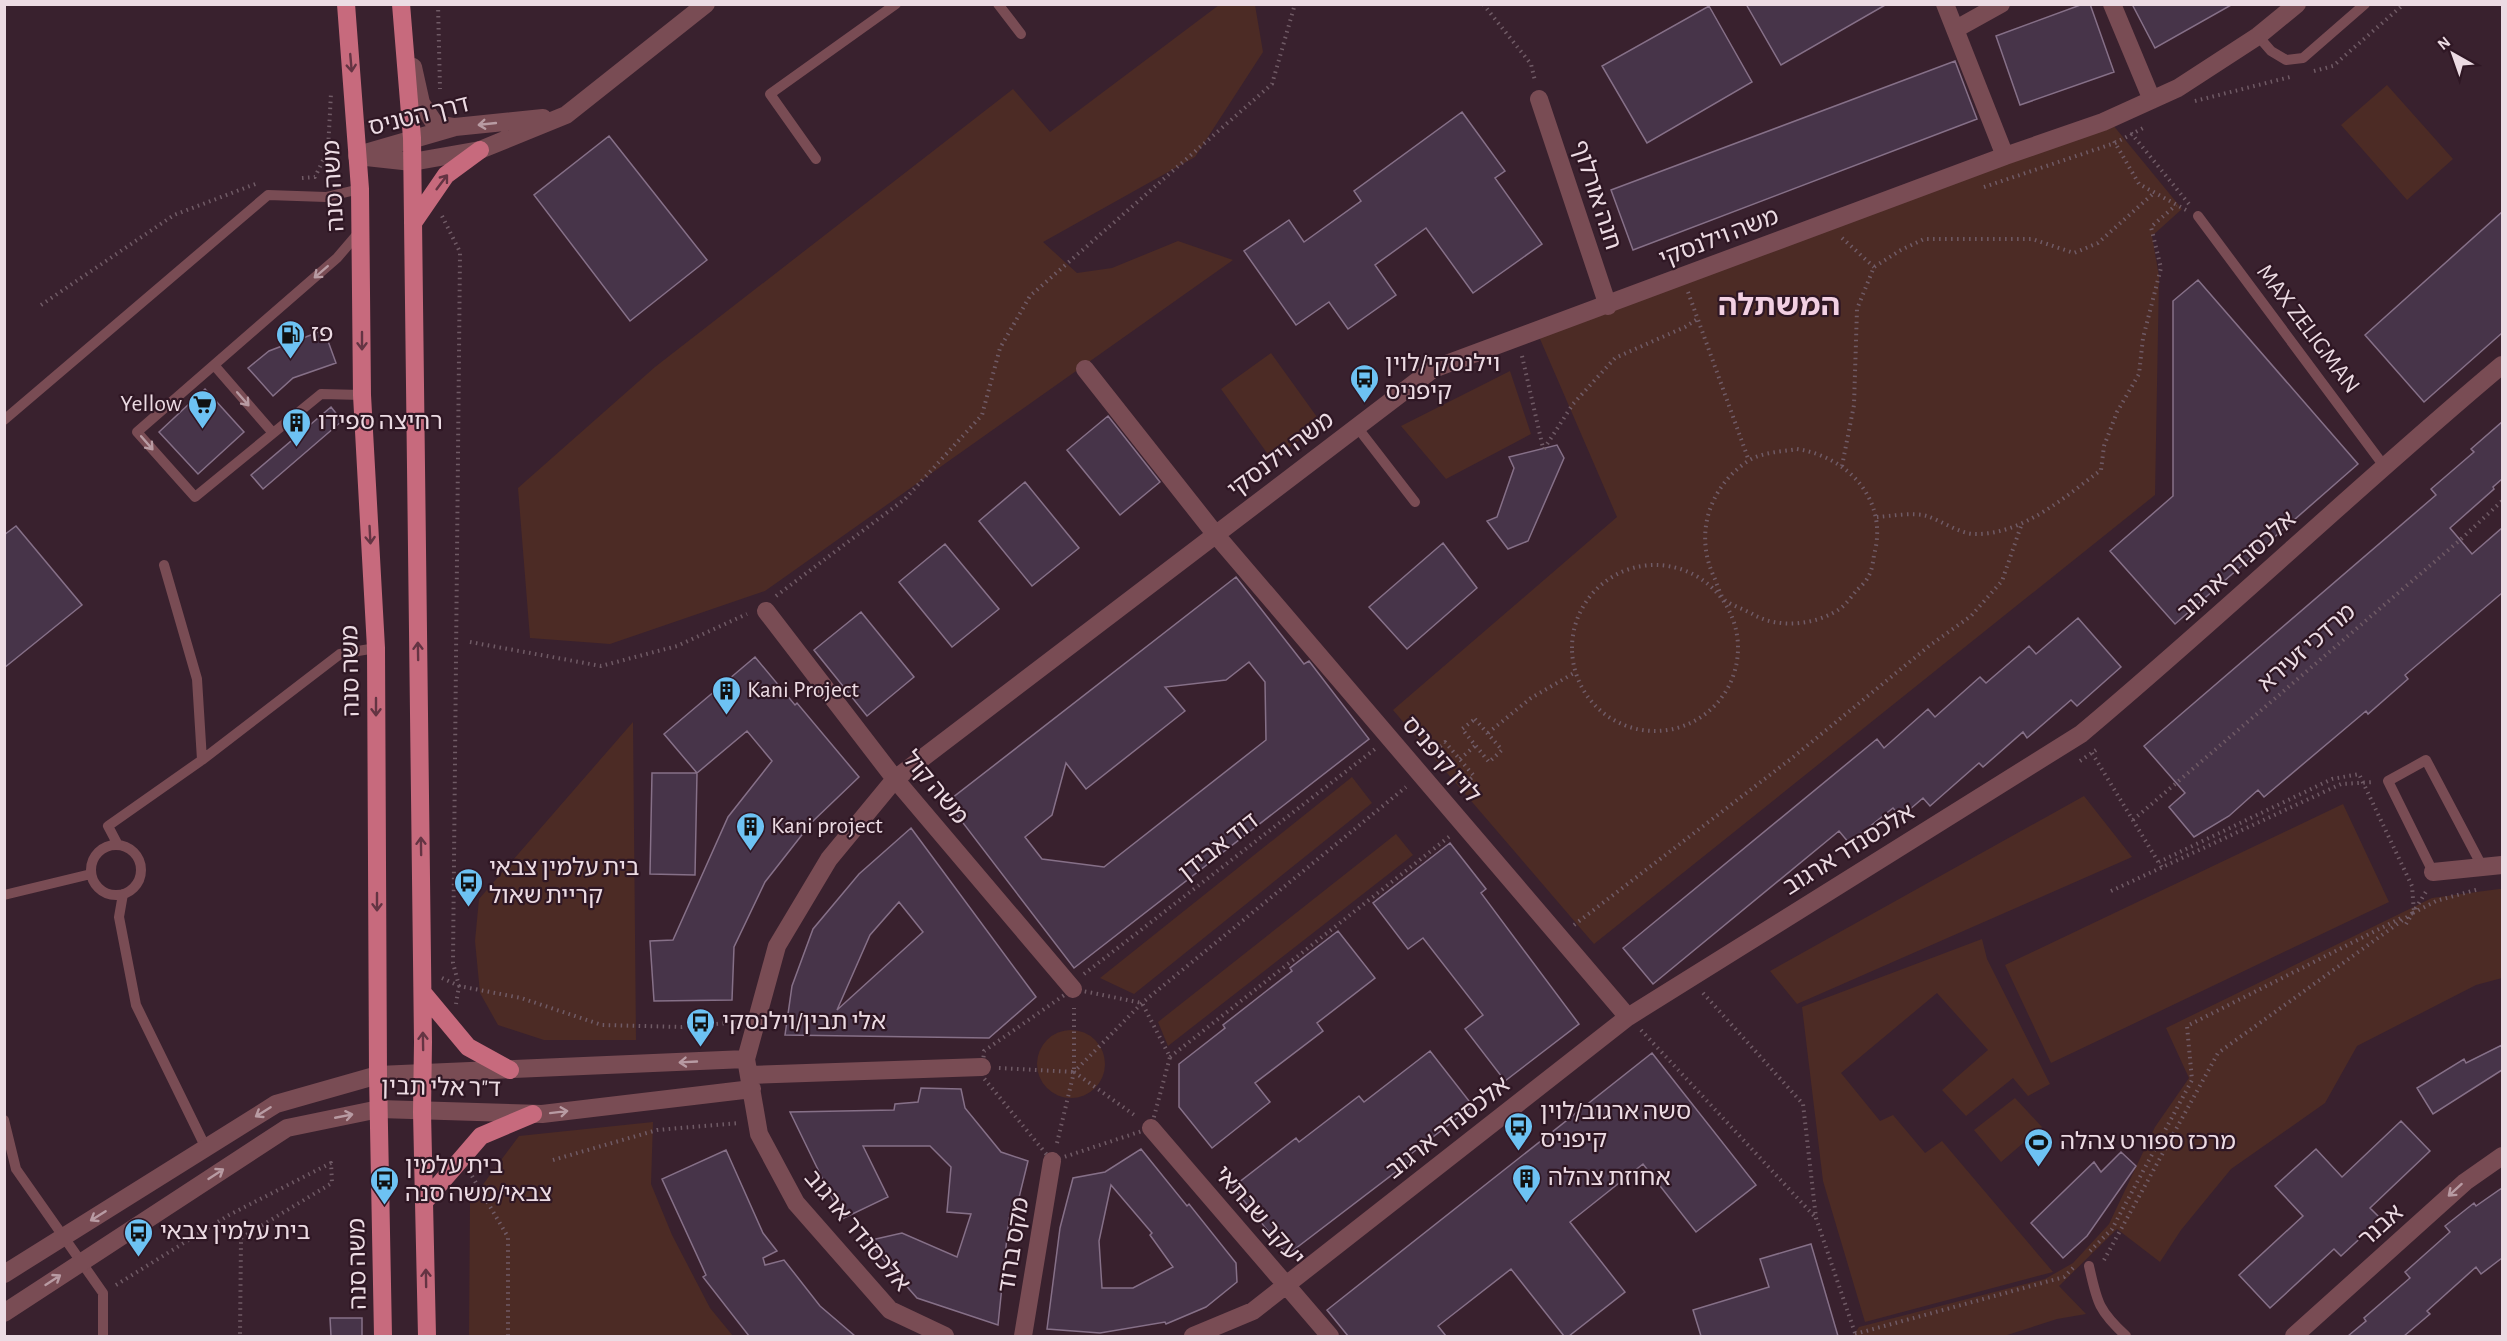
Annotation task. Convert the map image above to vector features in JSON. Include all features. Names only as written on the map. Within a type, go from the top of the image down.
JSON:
[{"type":"main road","name":"משה סנה","points":[[346,4],[360,189],[362,395],[376,648],[378,1075],[383,1336]]},
{"type":"main road","points":[[402,4],[412,138],[423,993],[422,1112],[427,1336]]},
{"type":"main road","points":[[413,223],[446,175],[480,150]]},
{"type":"main road","points":[[423,993],[468,1047],[510,1070]]},
{"type":"main road","points":[[425,1201],[481,1136],[533,1114]]},
{"type":"street","points":[[402,4],[420,103],[435,124],[455,127]]},
{"type":"street","name":"דרך הטניס","points":[[357,156],[412,162],[480,150],[566,115],[706,4]]},
{"type":"street","points":[[1945,4],[2005,156]]},
{"type":"street","points":[[1956,29],[2001,4]]},
{"type":"street","points":[[2112,4],[2152,100]]},
{"type":"street","name":"משה וילנסקי","points":[[749,1074],[757,1020],[777,946],[829,859],[895,779],[1433,369],[2110,119],[2188,81],[2258,36],[2273,12],[2296,4]]},
{"type":"street","name":"חנה אורלוף","points":[[1539,99],[1608,306]]},
{"type":"street","name":"דרך הטניס","points":[[357,156],[455,127],[566,115]]},
{"type":"street","name":"אלכסנדר ארגוב","points":[[1193,1336],[1253,1311],[1628,1017],[2080,734],[2502,365]]},
{"type":"street","name":"לוין קיפניס","points":[[1085,369],[1216,535],[1628,1017]]},
{"type":"street","name":"משה קול","points":[[764,609],[895,779],[1071,987]]},
{"type":"street","points":[[2433,872],[2502,865]]},
{"type":"street","name":"ד\"ר אלי תבין","points":[[4,1274],[276,1104],[378,1075],[510,1070],[749,1074],[982,1067]]},
{"type":"street","name":"אלכסנדר ארגוב","points":[[749,1074],[759,1134],[796,1203],[890,1310],[945,1336]]},
{"type":"street","name":"ד\"ר אלי תבין","points":[[4,1313],[287,1128],[379,1109],[533,1114],[749,1074]]},
{"type":"street","name":"יעקב שבתאי","points":[[1151,1128],[1330,1336]]},
{"type":"street","name":"אבנר","points":[[2295,1336],[2465,1182],[2502,1156]]},
{"type":"street","name":"מקס ברוד","points":[[1023,1336],[1052,1161]]},
{"type":"lane","points":[[998,4],[1021,34]]},
{"type":"lane","points":[[2258,36],[2271,51],[2286,60],[2303,58],[2365,4]]},
{"type":"lane","points":[[816,159],[770,94],[890,6]]},
{"type":"lane","points":[[4,420],[268,195],[326,196],[360,189]]},
{"type":"lane","name":"MAX ZELIGMAN","points":[[2198,216],[2384,466]]},
{"type":"lane","points":[[361,230],[337,258],[137,432],[195,497],[321,394],[362,395]]},
{"type":"lane","points":[[214,365],[273,433]]},
{"type":"lane","points":[[1357,428],[1415,502]]},
{"type":"lane","points":[[164,565],[196,679],[202,760]]},
{"type":"lane","points":[[118,845],[108,826],[202,760],[340,654],[376,648]]},
{"type":"lane","points":[[2433,872],[2388,781],[2426,760],[2483,868]]},
{"type":"lane","points":[[118,845],[135,853],[141,869],[137,884],[123,894],[105,893],[98,887],[91,874],[93,860],[98,853],[110,846],[118,845]]},
{"type":"lane","points":[[4,895],[91,874]]},
{"type":"lane","points":[[123,894],[119,917],[136,1005],[206,1148]]},
{"type":"lane","points":[[4,1120],[16,1169],[83,1261],[103,1293],[103,1336]]},
{"type":"lane","points":[[2087,1261],[2098,1306],[2106,1318],[2126,1336]]},
{"type":"path","points":[[438,4],[440,92]]},
{"type":"path","points":[[470,642],[601,666],[677,646],[764,609],[905,499],[981,415],[1000,348],[1030,296],[1272,84],[1295,4]]},
{"type":"path","points":[[1483,4],[1531,64],[1539,99]]},
{"type":"path","points":[[2311,72],[2333,66],[2404,4]]},
{"type":"path","points":[[2188,81],[2189,103],[2300,74]]},
{"type":"path","points":[[2110,119],[2132,134],[2198,216]]},
{"type":"path","points":[[2110,119],[2115,143],[2139,184],[2198,216]]},
{"type":"path","points":[[1983,188],[2115,143],[2151,124]]},
{"type":"path","points":[[294,179],[315,177],[328,150]]},
{"type":"path","points":[[41,305],[174,215],[252,184],[262,183]]},
{"type":"path","points":[[440,183],[440,213],[460,252],[453,963],[459,986]]},
{"type":"path","points":[[1842,465],[1854,405],[1857,309],[1874,267],[1900,250],[1924,239],[2032,238],[2074,253],[2098,243],[2154,193]]},
{"type":"path","points":[[1877,517],[1925,515],[1973,534],[2002,530],[2022,523],[2070,493],[2101,470],[2104,446],[2116,412],[2139,374],[2143,338],[2161,268],[2151,227],[2176,205]]},
{"type":"path","points":[[1851,232],[1840,236],[1874,267]]},
{"type":"path","points":[[1683,278],[1749,461]]},
{"type":"path","points":[[1679,300],[1701,292]]},
{"type":"path","points":[[1518,339],[1544,448],[1573,404],[1615,358],[1685,327],[1699,318]]},
{"type":"path","points":[[1749,461],[1724,482],[1710,507],[1705,525],[1704,540],[1711,570],[1724,600],[1736,627],[1738,662],[1729,687],[1710,711],[1689,725],[1658,732],[1623,726],[1589,701],[1574,673],[1571,641],[1578,612],[1595,588],[1624,569],[1653,564],[1695,573],[1724,600],[1762,619],[1788,624],[1816,620],[1842,607],[1868,577],[1879,540],[1877,517],[1861,483],[1842,465],[1812,452],[1797,449],[1765,454],[1749,461]]},
{"type":"path","name":"מרדכי זעירא","points":[[2133,820],[2451,548],[2502,501]]},
{"type":"path","points":[[1558,936],[1774,772],[1929,646],[1971,616],[2002,581],[2022,523]]},
{"type":"path","points":[[1488,733],[1532,698],[1574,673]]},
{"type":"path","points":[[1475,719],[1502,750],[1490,762],[1476,746],[1462,729],[1475,719]]},
{"type":"path","points":[[2080,734],[2162,868]]},
{"type":"path","name":"דוד אבידן","points":[[982,1067],[984,1051],[1071,987],[1390,738]]},
{"type":"path","points":[[1431,754],[1445,742],[1474,776],[1459,788]]},
{"type":"path","points":[[1460,759],[1476,746]]},
{"type":"path","points":[[1074,1072],[1142,1004],[1421,774]]},
{"type":"path","points":[[2158,862],[2332,779],[2359,774],[2412,886],[2414,912]]},
{"type":"path","points":[[2111,891],[2341,784],[2388,781]]},
{"type":"path","points":[[1151,1128],[1170,1057],[1465,825]]},
{"type":"path","points":[[2406,924],[2425,896],[2433,872]]},
{"type":"path","points":[[2087,1261],[2112,1229],[2192,1080],[2187,1026],[2436,901],[2480,889]]},
{"type":"path","points":[[2092,1280],[2218,1053],[2414,912]]},
{"type":"path","points":[[422,968],[459,986],[521,998],[602,1025],[682,1028],[757,1020]]},
{"type":"path","points":[[1052,1161],[1074,1072],[1071,987],[1142,1004],[1170,1057]]},
{"type":"path","points":[[1702,991],[1803,1104],[1816,1218],[1856,1335],[2064,1277],[2078,1263]]},
{"type":"path","points":[[1628,1017],[1816,1218]]},
{"type":"path","points":[[1052,1161],[982,1076],[982,1067],[1074,1072],[1151,1128]]},
{"type":"path","points":[[553,1160],[657,1130],[757,1121]]},
{"type":"path","points":[[1052,1161],[1151,1128]]},
{"type":"path","points":[[103,1293],[229,1215],[331,1163],[332,1184],[241,1238],[240,1336]]},
{"type":"shaded area","points":[[1219,5],[1255,5],[1263,52],[1195,157],[1043,242],[1077,273],[1112,268],[1178,241],[1233,260],[765,591],[610,644],[530,638],[518,488],[655,367],[1013,89],[1050,132]]},
{"type":"shaded area","points":[[2387,85],[2453,159],[2407,200],[2341,125]]},
{"type":"shaded area","points":[[2113,125],[2182,209],[2152,236],[2159,276],[2155,495],[1594,944],[1393,710],[1617,517],[1537,332]]},
{"type":"shaded area","points":[[1271,353],[1322,424],[1272,460],[1221,389]]},
{"type":"shaded area","points":[[1510,371],[1531,434],[1446,479],[1401,426]]},
{"type":"shaded area","points":[[633,722],[636,1040],[544,1040],[498,1025],[480,993],[475,941],[479,899]]},
{"type":"shaded area","points":[[1352,777],[1372,803],[1134,994],[1100,978]]},
{"type":"shaded area","points":[[2084,796],[2132,857],[1797,1004],[1770,971]]},
{"type":"shaded area","points":[[2343,804],[2389,902],[2051,1063],[2005,965]]},
{"type":"shaded area","points":[[1396,834],[1413,855],[1168,1046],[1158,1022]]},
{"type":"shaded area","points":[[2502,889],[2502,978],[2476,985],[2357,1046],[2325,1103],[2231,1169],[2181,1230],[2160,1262],[2117,1229],[2059,1286],[2086,1314],[2057,1319],[2004,1336],[1853,1336],[1859,1327],[2045,1279],[2073,1263],[2109,1224],[2155,1127],[2189,1078],[2166,1028],[2432,898]]},
{"type":"shaded area","points":[[1982,939],[1987,959],[2050,1084],[2028,1096],[2013,1078],[1966,1116],[1942,1090],[1988,1050],[1937,993],[1841,1073],[1880,1121],[1893,1115],[1925,1153],[1942,1141],[2053,1272],[1865,1322],[1823,1181],[1802,1007]]},
{"type":"shaded area","points":[[1071,1030],[1084,1033],[1095,1040],[1102,1051],[1105,1064],[1102,1077],[1095,1088],[1084,1095],[1071,1098],[1058,1095],[1047,1088],[1040,1077],[1037,1064],[1040,1051],[1047,1040],[1058,1033]]},
{"type":"shaded area","points":[[2015,1098],[2042,1127],[2001,1162],[1974,1130]]},
{"type":"shaded area","points":[[653,1122],[651,1184],[672,1235],[710,1308],[733,1336],[469,1336],[470,1202],[519,1136]]},
{"type":"building","points":[[1746,4],[1887,4],[1781,65]]},
{"type":"building","points":[[2083,4],[2090,4],[2114,72],[2020,105],[1996,36]]},
{"type":"building","points":[[2132,4],[2233,4],[2155,48]]},
{"type":"building","points":[[1709,6],[1752,82],[1647,143],[1602,66]]},
{"type":"building","points":[[1955,61],[1977,119],[1633,250],[1611,190]]},
{"type":"building","points":[[1462,112],[1505,171],[1495,178],[1542,244],[1473,293],[1426,228],[1375,265],[1396,295],[1348,329],[1329,302],[1296,325],[1244,251],[1289,220],[1304,242],[1361,201],[1354,191]]},
{"type":"building","points":[[609,136],[707,260],[630,321],[534,195]]},
{"type":"building","points":[[2502,212],[2502,333],[2424,402],[2365,335]]},
{"type":"building","points":[[2198,280],[2358,464],[2175,624],[2110,551],[2173,496],[2173,301]]},
{"type":"building","points":[[324,330],[336,363],[293,378],[273,396],[248,368],[269,351]]},
{"type":"building","points":[[205,389],[244,432],[198,474],[159,432]]},
{"type":"building","name":"רחיצה ספידו","points":[[331,407],[342,421],[263,489],[251,475]]},
{"type":"building","points":[[1108,416],[1160,482],[1120,515],[1067,450]]},
{"type":"building","points":[[2502,422],[2502,479],[2450,528],[2472,554],[2502,528],[2502,593],[2405,675],[2408,679],[2368,714],[2366,711],[2264,797],[2258,790],[2229,816],[2194,837],[2169,807],[2185,793],[2144,746],[2436,495],[2431,489],[2474,452],[2471,449]]},
{"type":"building","points":[[1557,445],[1564,458],[1528,541],[1508,549],[1487,521],[1497,517],[1514,468],[1509,457]]},
{"type":"building","points":[[1025,482],[1079,548],[1032,586],[979,521]]},
{"type":"building","points":[[16,526],[82,605],[4,668],[4,535]]},
{"type":"building","points":[[1443,543],[1477,588],[1407,649],[1369,607]]},
{"type":"building","points":[[945,544],[999,609],[952,647],[899,582]]},
{"type":"building","points":[[1236,577],[1304,664],[1309,661],[1369,739],[1074,968],[947,802]],"holes":[[[1249,662],[1265,682],[1266,740],[1104,867],[1042,859],[1025,837],[1052,815],[1066,763],[1086,789],[1185,711],[1165,687],[1226,680]]]},
{"type":"building","points":[[861,612],[914,677],[867,716],[814,650]]},
{"type":"building","points":[[2078,618],[2121,667],[2077,706],[2071,700],[2027,738],[2023,732],[1983,767],[1979,763],[1930,806],[1923,798],[1901,817],[1893,808],[1849,843],[1839,831],[1653,984],[1623,948],[1877,739],[1884,748],[1928,709],[1935,717],[1980,677],[1986,683],[2029,646],[2036,654]]},
{"type":"building","name":"Kani project","points":[[755,657],[859,777],[812,822],[765,882],[734,947],[732,1000],[654,1001],[650,941],[673,940],[728,817],[772,761],[747,731],[697,773],[664,734]]},
{"type":"building","points":[[652,773],[697,773],[695,875],[650,874]]},
{"type":"building","points":[[911,828],[1036,997],[989,1038],[785,1035],[792,986],[813,929],[859,874]],"holes":[[[899,902],[923,932],[837,1010],[870,935]]]},
{"type":"building","points":[[1450,843],[1486,889],[1481,893],[1579,1024],[1505,1081],[1465,1029],[1483,1015],[1423,938],[1408,949],[1373,903]]},
{"type":"building","points":[[1338,931],[1375,978],[1317,1023],[1323,1031],[1255,1083],[1270,1102],[1212,1148],[1179,1107],[1179,1064],[1225,1028],[1223,1025],[1292,971],[1290,968]]},
{"type":"building","points":[[2502,1045],[2502,1070],[2433,1114],[2417,1088],[2464,1059],[2466,1063]]},
{"type":"building","points":[[1430,1051],[1473,1106],[1407,1157],[1410,1161],[1287,1255],[1233,1187],[1296,1138],[1299,1142],[1359,1096],[1364,1102]]},
{"type":"building","name":"אחוזת צהלה","points":[[1652,1053],[1756,1185],[1696,1232],[1643,1164],[1570,1222],[1625,1292],[1569,1336],[1564,1336],[1511,1269],[1438,1326],[1446,1336],[1348,1336],[1327,1310]]},
{"type":"building","points":[[921,1088],[961,1089],[965,1108],[1001,1152],[1028,1161],[1014,1218],[1009,1218],[998,1325],[917,1298],[867,1241],[902,1233],[957,1257],[971,1214],[947,1212],[951,1167],[930,1146],[863,1146],[888,1197],[842,1219],[790,1112],[894,1110],[895,1104],[918,1102]]},
{"type":"building","points":[[2401,1121],[2430,1151],[2370,1208],[2381,1219],[2341,1256],[2334,1249],[2270,1308],[2239,1275],[2303,1216],[2275,1186],[2316,1149],[2342,1177]]},
{"type":"building","points":[[1141,1149],[1236,1263],[1237,1282],[1206,1307],[1166,1324],[1165,1322],[1100,1333],[1047,1329],[1060,1228],[1073,1178],[1105,1172]],"holes":[[[1111,1185],[1152,1233],[1150,1235],[1173,1267],[1133,1288],[1102,1288],[1099,1241]]]},
{"type":"building","points":[[726,1150],[763,1233],[777,1251],[763,1258],[765,1265],[784,1260],[820,1306],[855,1336],[749,1336],[703,1277],[706,1275],[662,1179]]},
{"type":"building","points":[[2121,1152],[2136,1166],[2087,1236],[2063,1258],[2031,1223],[2094,1162],[2101,1172]]},
{"type":"building","points":[[2502,1188],[2502,1258],[2481,1274],[2476,1267],[2427,1311],[2430,1314],[2404,1336],[2348,1336],[2366,1321],[2364,1318],[2410,1278],[2405,1272],[2450,1232],[2445,1226],[2474,1203],[2476,1206]]},
{"type":"building","points":[[1811,1244],[1838,1336],[1701,1336],[1693,1310],[1769,1287],[1760,1259]]},
{"type":"building","points":[[330,1318],[362,1318],[362,1336],[331,1336]]},
{"type":"place","name":"פז","points":[[290,360]]},
{"type":"place","name":"וילנסקי/לוין קיפניס","points":[[1364,404]]},
{"type":"place","name":"Yellow","points":[[203,430]]},
{"type":"place","name":"רחיצה ספידו","points":[[297,448]]},
{"type":"place","name":"Kani Project","points":[[726,716]]},
{"type":"place","name":"Kani project","points":[[750,852]]},
{"type":"place","name":"בית עלמין צבאי קריית שאול","points":[[468,908]]},
{"type":"place","name":"אלי תבין/וילנסקי","points":[[701,1048]]},
{"type":"place","name":"סשה ארגוב/לוין קיפניס","points":[[1519,1152]]},
{"type":"place","name":"מרכז ספורט צהלה","points":[[2039,1168]]},
{"type":"place","name":"אחוזת צהלה","points":[[1527,1204]]},
{"type":"place","name":"בית עלמין צבאי/משה סנה","points":[[384,1206]]},
{"type":"place","name":"בית עלמין צבאי","points":[[139,1258]]},
{"type":"district","name":"המשתלה","points":[[1779,306]]}]
